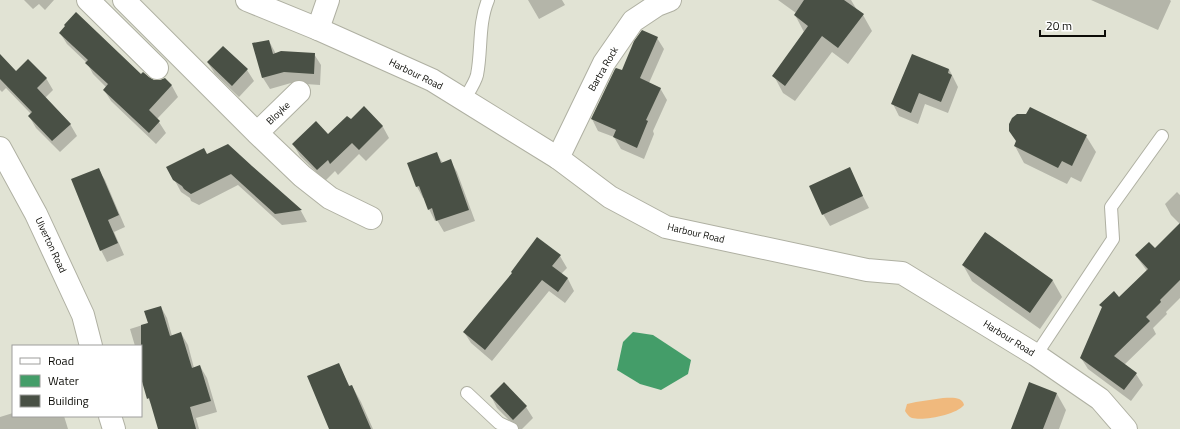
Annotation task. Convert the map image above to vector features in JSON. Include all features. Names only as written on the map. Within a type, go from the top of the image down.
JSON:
[{"type":"street","points":[[88,0],[157,68]]},
{"type":"street","points":[[124,0],[302,176],[330,198],[370,218]]},
{"type":"street","name":"Harbour Road","points":[[246,0],[318,29],[432,80],[558,158],[610,197],[666,227],[867,270],[902,273],[1036,355],[1100,399],[1126,429]]},
{"type":"street","points":[[318,29],[328,0]]},
{"type":"street","name":"Bartra Rock","points":[[558,158],[604,63],[633,21],[656,5],[670,0]]},
{"type":"street","name":"Bloyke","points":[[257,133],[299,92]]},
{"type":"street","name":"Ulverton Road","points":[[0,148],[36,214],[83,315],[91,345]]},
{"type":"street","points":[[110,417],[114,429]]},
{"type":"lane","points":[[464,100],[477,76],[483,21],[488,0]]},
{"type":"lane","points":[[1036,355],[1113,239],[1112,207],[1162,136]]},
{"type":"lane","points":[[467,393],[500,423],[512,429]]},
{"type":"shaded area","points":[[943,398],[959,399],[964,405],[954,412],[924,419],[912,418],[905,411],[907,404]]},
{"type":"water","points":[[633,332],[653,335],[691,360],[688,374],[661,390],[640,384],[617,370],[623,342]]},
{"type":"building","points":[[804,0],[844,0],[864,14],[838,48],[822,36],[785,86],[772,76],[808,26],[794,15]]},
{"type":"building","points":[[76,12],[141,74],[143,72],[154,80],[165,78],[172,85],[149,110],[160,121],[149,133],[103,90],[108,84],[85,63],[88,60],[59,33]]},
{"type":"building","points":[[642,30],[658,37],[640,78],[661,88],[646,120],[648,121],[637,148],[613,137],[616,130],[591,119],[615,69],[622,70],[634,41]]},
{"type":"building","points":[[269,40],[273,54],[281,51],[315,53],[314,74],[284,72],[262,78],[252,43]]},
{"type":"building","points":[[223,46],[248,69],[232,86],[207,62]]},
{"type":"building","points":[[0,54],[16,71],[28,59],[47,78],[37,88],[71,124],[52,141],[28,116],[32,112],[0,79]]},
{"type":"building","points":[[912,54],[949,69],[948,73],[952,75],[941,102],[919,93],[911,113],[891,104]]},
{"type":"building","points":[[364,106],[383,126],[359,150],[352,143],[330,164],[328,160],[317,170],[292,144],[316,121],[328,134],[347,116],[351,119]]},
{"type":"building","points":[[1030,107],[1087,135],[1072,166],[1062,161],[1058,168],[1014,146],[1016,141],[1009,131],[1009,124],[1012,118],[1017,114],[1026,114]]},
{"type":"building","points":[[228,144],[302,210],[275,214],[231,174],[191,194],[173,180],[166,167],[204,148],[207,154]]},
{"type":"building","points":[[437,152],[441,163],[451,159],[469,210],[436,221],[432,208],[428,210],[419,186],[416,187],[407,163]]},
{"type":"building","points":[[850,167],[863,196],[822,215],[809,186]]},
{"type":"building","points":[[99,168],[119,215],[108,220],[118,243],[100,251],[71,179]]},
{"type":"building","points":[[1180,223],[1180,280],[1146,317],[1150,321],[1114,356],[1137,373],[1124,390],[1080,358],[1102,307],[1099,305],[1114,291],[1119,297],[1148,269],[1135,255],[1149,242],[1155,248]]},
{"type":"building","points":[[985,232],[1053,280],[1030,313],[962,265]]},
{"type":"building","points":[[537,237],[561,255],[552,266],[568,278],[558,292],[542,280],[485,350],[463,332],[512,273],[511,272]]},
{"type":"building","points":[[161,306],[170,336],[181,332],[192,368],[200,365],[211,401],[190,407],[196,429],[158,429],[149,398],[147,399],[142,382],[141,325],[148,323],[144,311]]},
{"type":"building","points":[[339,363],[349,386],[352,385],[371,429],[329,429],[307,376]]},
{"type":"building","points":[[504,382],[527,406],[513,420],[490,396]]},
{"type":"building","points":[[1029,382],[1057,393],[1043,429],[1011,429]]}]
